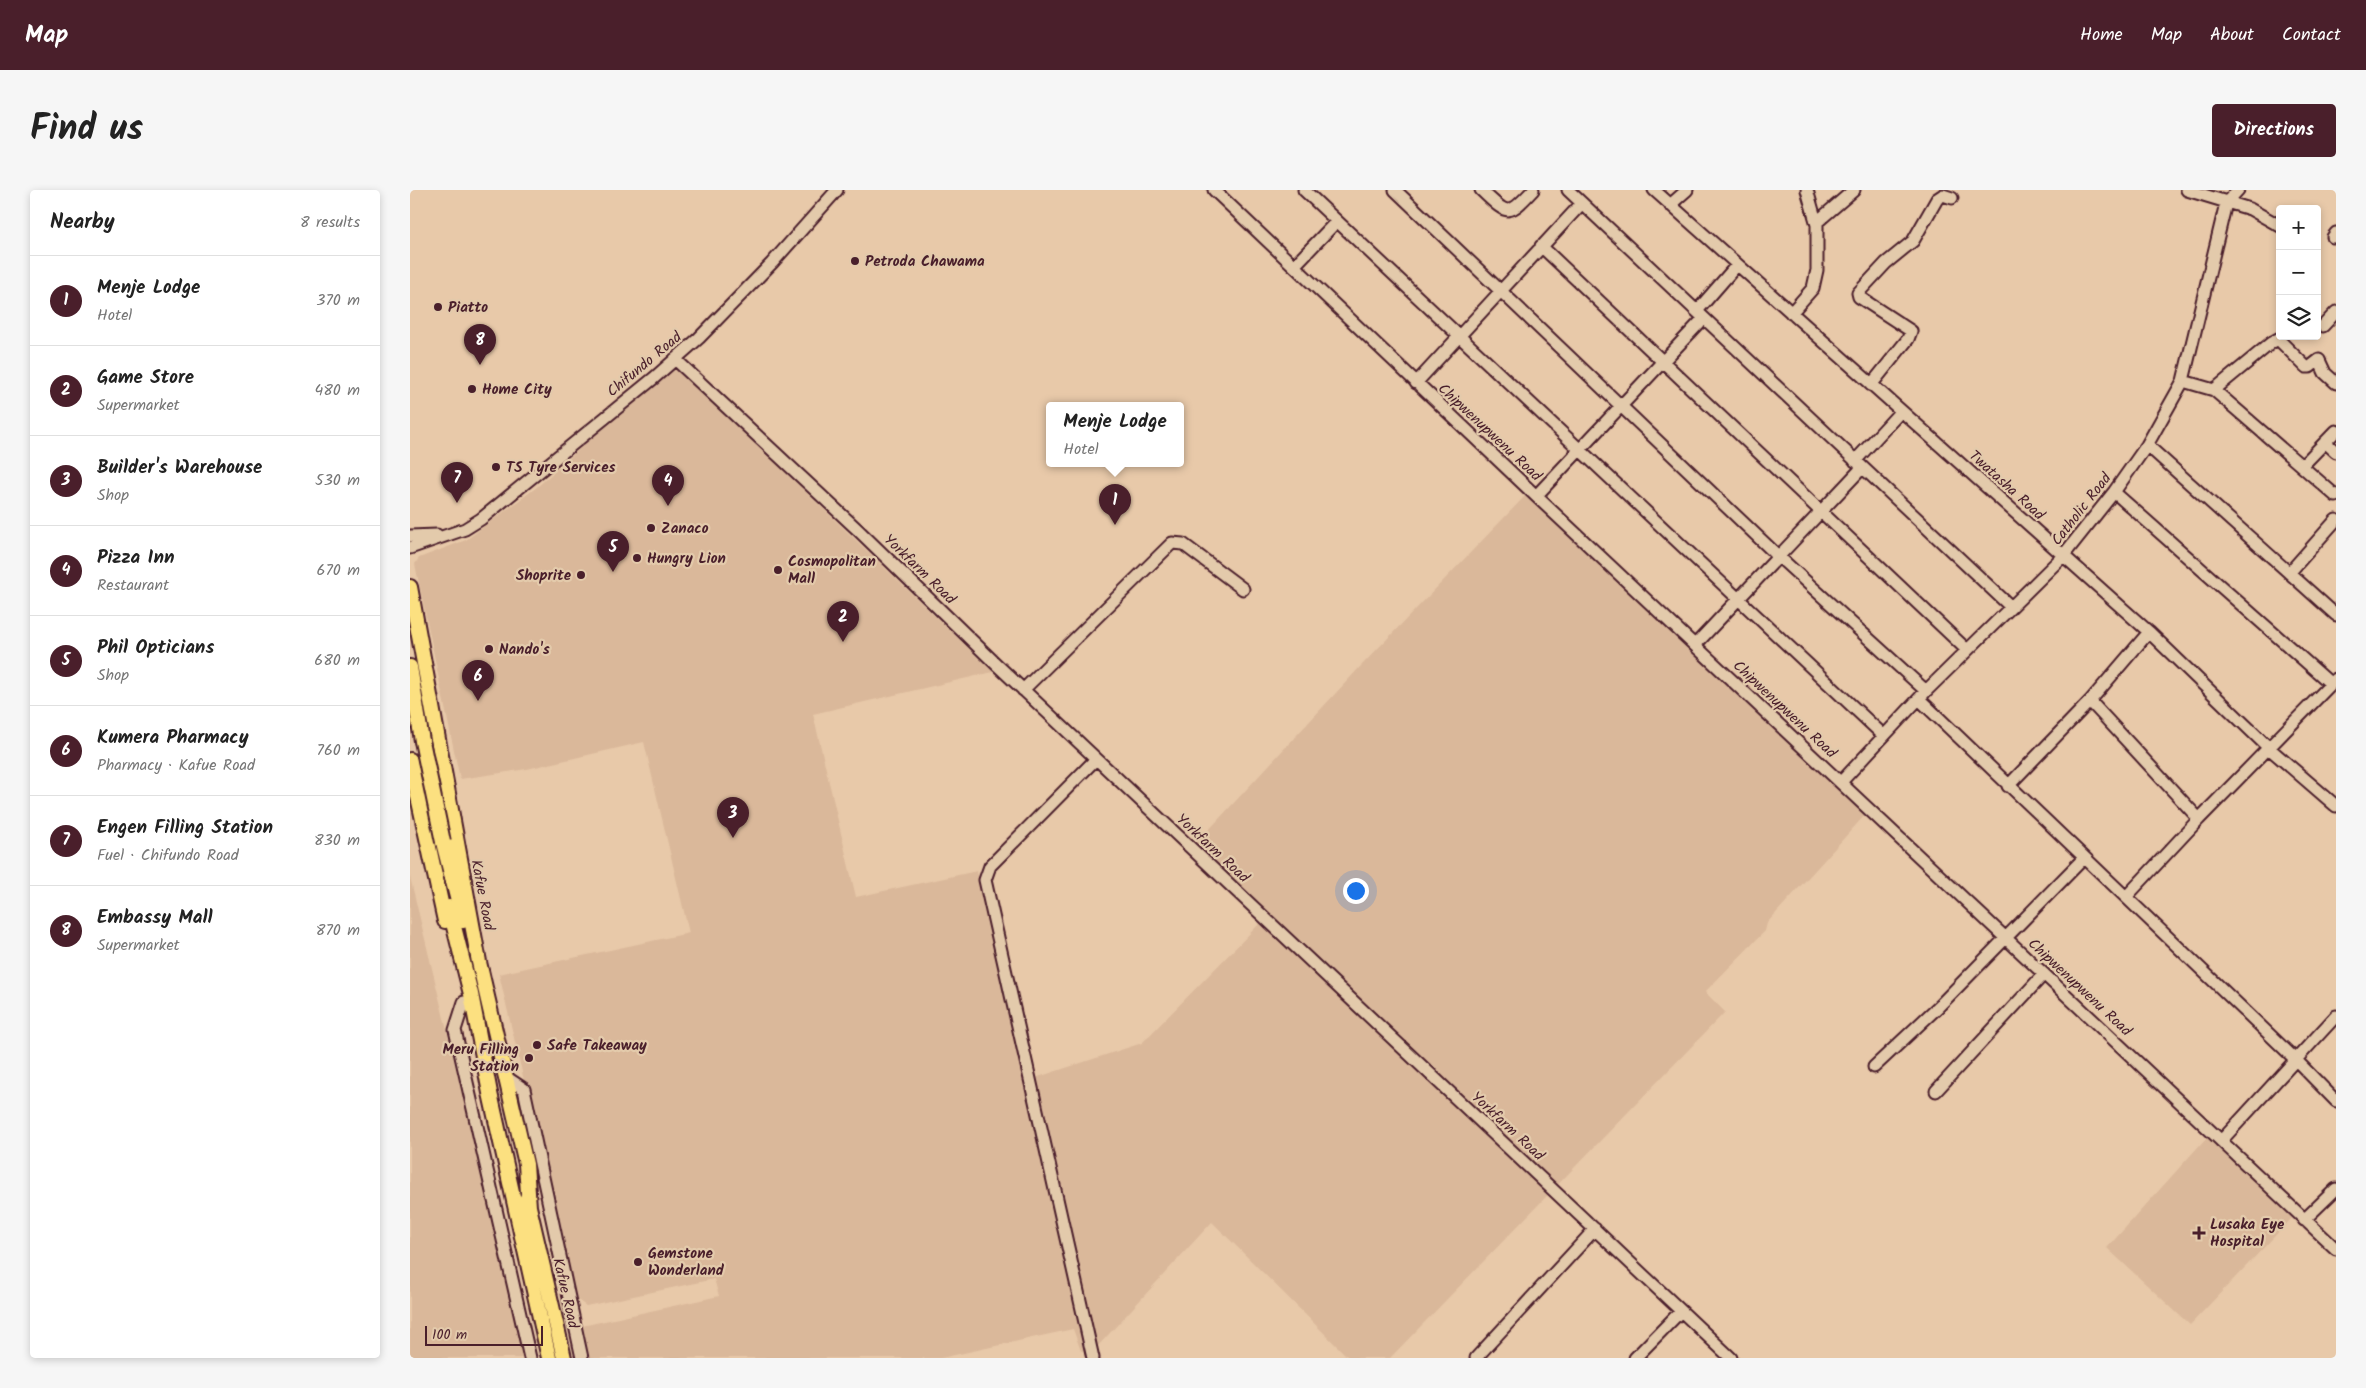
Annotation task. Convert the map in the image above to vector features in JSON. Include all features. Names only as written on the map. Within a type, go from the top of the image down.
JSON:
[{"type":"main road","name":"Kafue Road","points":[[410,588],[479,962],[526,1164],[523,1208],[528,1260],[549,1358]]},
{"type":"main road","name":"Kafue Road","points":[[410,667],[418,742],[438,843],[485,1012],[523,1208],[564,1358]]},
{"type":"main road","name":"Kafue Road","points":[[410,720],[418,742]]},
{"type":"main road","name":"Kafue Road","points":[[410,760],[413,796],[424,826],[464,1002],[486,1103],[496,1166],[523,1208]]},
{"type":"main road","points":[[413,796],[447,788]]},
{"type":"main road","points":[[410,817],[424,826]]},
{"type":"street","name":"Chifundo Road","points":[[410,548],[465,530],[488,514],[675,359],[735,302],[837,190]]},
{"type":"street","name":"Chipwenupwenu Road","points":[[1214,190],[1416,383],[2336,1249]]},
{"type":"street","points":[[1304,190],[1884,735]]},
{"type":"street","points":[[1481,190],[1501,208],[1508,211],[1517,208],[1534,190]]},
{"type":"street","points":[[1568,190],[2011,607]]},
{"type":"street","name":"Twatasha Road","points":[[1654,190],[2064,556],[2148,632],[2270,749],[2336,806]]},
{"type":"street","points":[[1670,205],[1687,190]]},
{"type":"street","points":[[1791,313],[1814,285],[1818,252],[1816,222],[1807,190]]},
{"type":"street","points":[[1816,222],[1854,190]]},
{"type":"street","points":[[1928,190],[1937,199]]},
{"type":"street","points":[[1871,385],[1908,340],[1911,331],[1859,297],[1858,294],[1886,263],[1913,241],[1937,199],[1943,195],[1952,198],[1949,190]]},
{"type":"street","points":[[2187,190],[2250,209],[2276,224]]},
{"type":"street","name":"Catholic Road","points":[[1841,782],[1922,695],[2064,556],[2114,492],[2147,445],[2183,380],[2226,203],[2238,190]]},
{"type":"street","points":[[1401,192],[1500,291],[1922,695],[2008,786],[2295,1059],[2336,1101]]},
{"type":"street","points":[[1416,383],[1582,203]]},
{"type":"street","points":[[1294,266],[1337,220]]},
{"type":"street","points":[[1541,246],[1967,650]]},
{"type":"street","points":[[1536,496],[1662,362],[1737,265]]},
{"type":"street","points":[[2323,326],[2336,312]]},
{"type":"street","points":[[2214,390],[2278,339],[2306,367],[2310,367],[2319,360],[2325,373],[2336,383]]},
{"type":"street","name":"Yorkfarm Road","points":[[675,359],[854,526],[1023,690],[1731,1358]]},
{"type":"street","points":[[2183,380],[2214,390],[2336,496]]},
{"type":"street","points":[[1695,645],[1820,512],[1901,411]]},
{"type":"street","points":[[2302,466],[2336,431]]},
{"type":"street","points":[[2325,442],[2336,452]]},
{"type":"street","points":[[2147,445],[2336,615]]},
{"type":"street","points":[[2114,492],[2334,681],[2270,749],[2199,819],[2126,897]]},
{"type":"street","points":[[2289,573],[2336,520]]},
{"type":"street","name":"Chifundo Road","points":[[410,536],[449,535]]},
{"type":"street","points":[[1023,690],[1172,543],[1178,542],[1183,544],[1243,590]]},
{"type":"street","points":[[2008,786],[2090,700],[2148,632]]},
{"type":"street","points":[[2090,700],[2199,819]]},
{"type":"street","points":[[1093,1358],[985,880],[990,866],[1096,758]]},
{"type":"street","points":[[1874,1067],[1939,1006],[2084,858]]},
{"type":"street","points":[[1936,1091],[2044,974]]},
{"type":"street","points":[[464,1002],[455,1030],[530,1358]]},
{"type":"street","points":[[2220,1141],[2336,1016]]},
{"type":"street","points":[[506,1077],[524,1089],[582,1358]]},
{"type":"street","points":[[2304,1220],[2336,1189]]},
{"type":"street","points":[[1476,1358],[1594,1229]]},
{"type":"street","points":[[507,1251],[528,1260]]},
{"type":"street","points":[[1635,1358],[1681,1311]]},
{"type":"shaded area","points":[[672,370],[681,372],[993,672],[813,714],[856,897],[977,871],[1026,1081],[1142,1043],[1265,918],[1192,848],[1360,667],[1527,494],[1617,583],[1712,669],[1865,815],[1767,923],[1765,931],[1705,992],[1725,1012],[1390,1358],[1349,1358],[1212,1222],[1097,1347],[1081,1351],[1073,1329],[941,1358],[589,1358],[582,1326],[719,1296],[714,1279],[586,1306],[575,1298],[499,974],[689,933],[644,742],[527,769],[460,779],[415,564],[419,558],[466,540],[537,487],[663,375]]},
{"type":"shaded area","points":[[410,877],[519,1330],[525,1358],[410,1358]]},
{"type":"shaded area","name":"Lusaka Eye Hospital","points":[[2207,1137],[2292,1218],[2190,1325],[2107,1248]]},
{"type":"place","name":"Petroda Chawama","points":[[855,261]]},
{"type":"place","name":"Piatto","points":[[438,307]]},
{"type":"place","name":"Embassy Mall","points":[[480,365]]},
{"type":"place","name":"Home City","points":[[472,389]]},
{"type":"place","name":"TS Tyre Services","points":[[496,467]]},
{"type":"place","name":"Engen Filling Station","points":[[457,503]]},
{"type":"place","name":"Pizza Inn","points":[[668,506]]},
{"type":"place","name":"Menje Lodge","points":[[1115,525]]},
{"type":"place","name":"Zanaco","points":[[651,528]]},
{"type":"place","name":"Hungry Lion","points":[[637,558]]},
{"type":"place","name":"Cosmopolitan Mall","points":[[778,570]]},
{"type":"place","name":"Phil Opticians","points":[[613,572]]},
{"type":"place","name":"Shoprite","points":[[581,575]]},
{"type":"place","name":"Game Store","points":[[843,642]]},
{"type":"place","name":"Nando's","points":[[489,649]]},
{"type":"place","name":"Kumera Pharmacy","points":[[478,701]]},
{"type":"place","name":"Builder's Warehouse","points":[[733,838]]},
{"type":"place","name":"Safe Takeaway","points":[[537,1045]]},
{"type":"place","name":"Meru Filling Station","points":[[529,1058]]},
{"type":"place","name":"Lusaka Eye Hospital","points":[[2199,1233]]},
{"type":"place","name":"Gemstone Wonderland","points":[[638,1262]]}]
